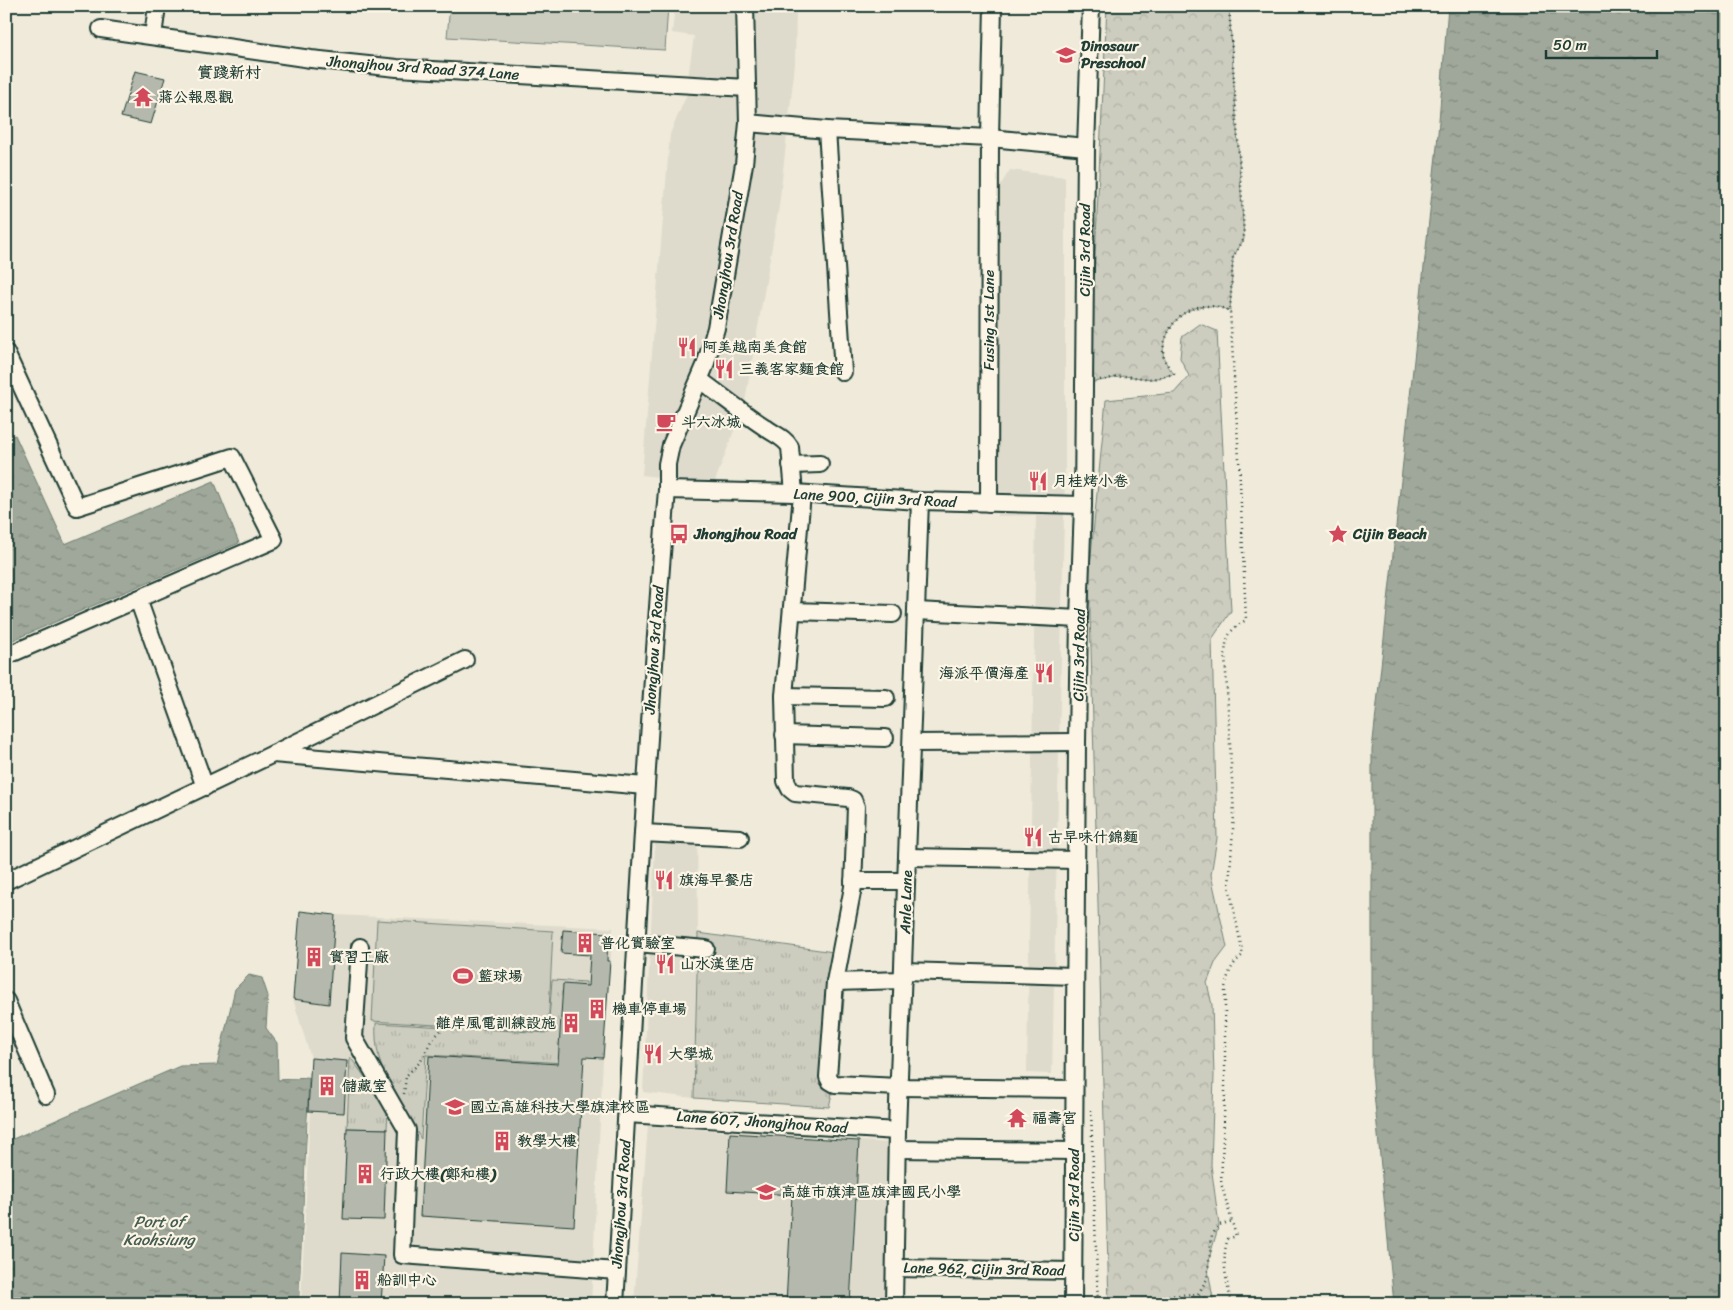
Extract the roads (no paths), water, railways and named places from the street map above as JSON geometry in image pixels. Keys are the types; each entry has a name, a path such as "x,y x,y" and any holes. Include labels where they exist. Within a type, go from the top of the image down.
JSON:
{"street":[{"path":"153,36 157,6"},
{"name":"Jhongjhou 3rd Road","path":"614,1304 627,1114 645,786 667,490 667,464 671,445 700,380 716,328 744,164 748,123 745,6"},
{"name":"Fusing 1st Lane","path":"989,503 990,138 993,6"},
{"name":"Cijin 3rd Road","path":"1073,1304 1077,742 1083,505 1086,147 1090,6"},
{"name":"Jhongjhou 3rd Road 374 Lane","path":"101,29 311,59 397,68 747,88"},
{"path":"748,123 827,130 990,138 1086,147"},
{"path":"827,130 843,372"},
{"path":"6,353 77,507 232,457 274,540 6,656"},
{"path":"700,380 766,429 784,438 790,447 791,465 798,493 792,611 784,696 786,781 790,789 795,793 848,798 853,800 856,807 853,881 834,982 828,1077 830,1081 835,1084 899,1087 1074,1089"},
{"path":"791,465 820,464"},
{"name":"Lane 900, Cijin 3rd Road","path":"667,490 798,493 920,501 1083,505"},
{"name":"Anle Lane","path":"894,1304 897,1131 920,501"},
{"path":"138,599 205,786"},
{"path":"792,611 893,614"},
{"path":"916,611 1079,619"},
{"path":"6,881 273,754 464,660"},
{"path":"784,696 886,698"},
{"path":"784,735 885,738"},
{"path":"912,743 1077,742"},
{"path":"273,754 645,786"},
{"path":"643,833 740,838"},
{"path":"907,857 1076,860"},
{"path":"853,881 906,881"},
{"path":"636,944 706,949"},
{"path":"360,947 354,1038 407,1130 402,1255 617,1271"},
{"path":"834,982 903,976 1075,976"},
{"path":"6,1001 46,1096"},
{"name":"Lane 607, Jhongjhou Road","path":"627,1114 897,1131"},
{"path":"897,1149 1074,1151"},
{"name":"Lane 962, Cijin 3rd Road","path":"895,1268 1073,1271"}],"water":[{"path":"1448,6 1727,6 1727,1304 1394,1304 1372,1072 1372,750 1437,146"},
{"path":"15,435 65,544 214,481 239,543 6,643 6,439"},
{"name":"Port of Kaohsiung","path":"249,975 262,978 268,996 266,1028 277,1043 278,1080 309,1078 299,1304 6,1304 6,1142 180,1066 217,1065 235,989"}],"place":[{"name":"Dinosaur Preschool","path":"1066,55"},
{"name":"蔣公報恩觀","path":"143,97"},
{"name":"阿美越南美食館","path":"687,347"},
{"name":"三義客家麵食館","path":"724,369"},
{"name":"斗六冰城","path":"666,422"},
{"name":"月桂烤小卷","path":"1038,481"},
{"name":"Jhongjhou Road","path":"679,534"},
{"name":"Cijin Beach","path":"1338,534"},
{"name":"海派平價海產","path":"1044,673"},
{"name":"古早味什錦麵","path":"1033,837"},
{"name":"旗海早餐店","path":"664,880"},
{"name":"普化實驗室","path":"585,943"},
{"name":"實習工廠","path":"314,957"},
{"name":"山水漢堡店","path":"665,964"},
{"name":"籃球場","path":"463,976"},
{"name":"機車停車場","path":"597,1009"},
{"name":"離岸風電訓練設施","path":"571,1023"},
{"name":"大學城","path":"653,1054"},
{"name":"儲藏室","path":"327,1086"},
{"name":"國立高雄科技大學旗津校區","path":"455,1107"},
{"name":"福壽宮","path":"1017,1118"},
{"name":"教學大樓","path":"502,1141"},
{"name":"行政大樓(鄭和樓)","path":"365,1174"},
{"name":"高雄市旗津區旗津國民小學","path":"766,1192"},
{"name":"船訓中心","path":"362,1280"}],"district":[{"name":"實踐新村","path":"229,72"}]}
